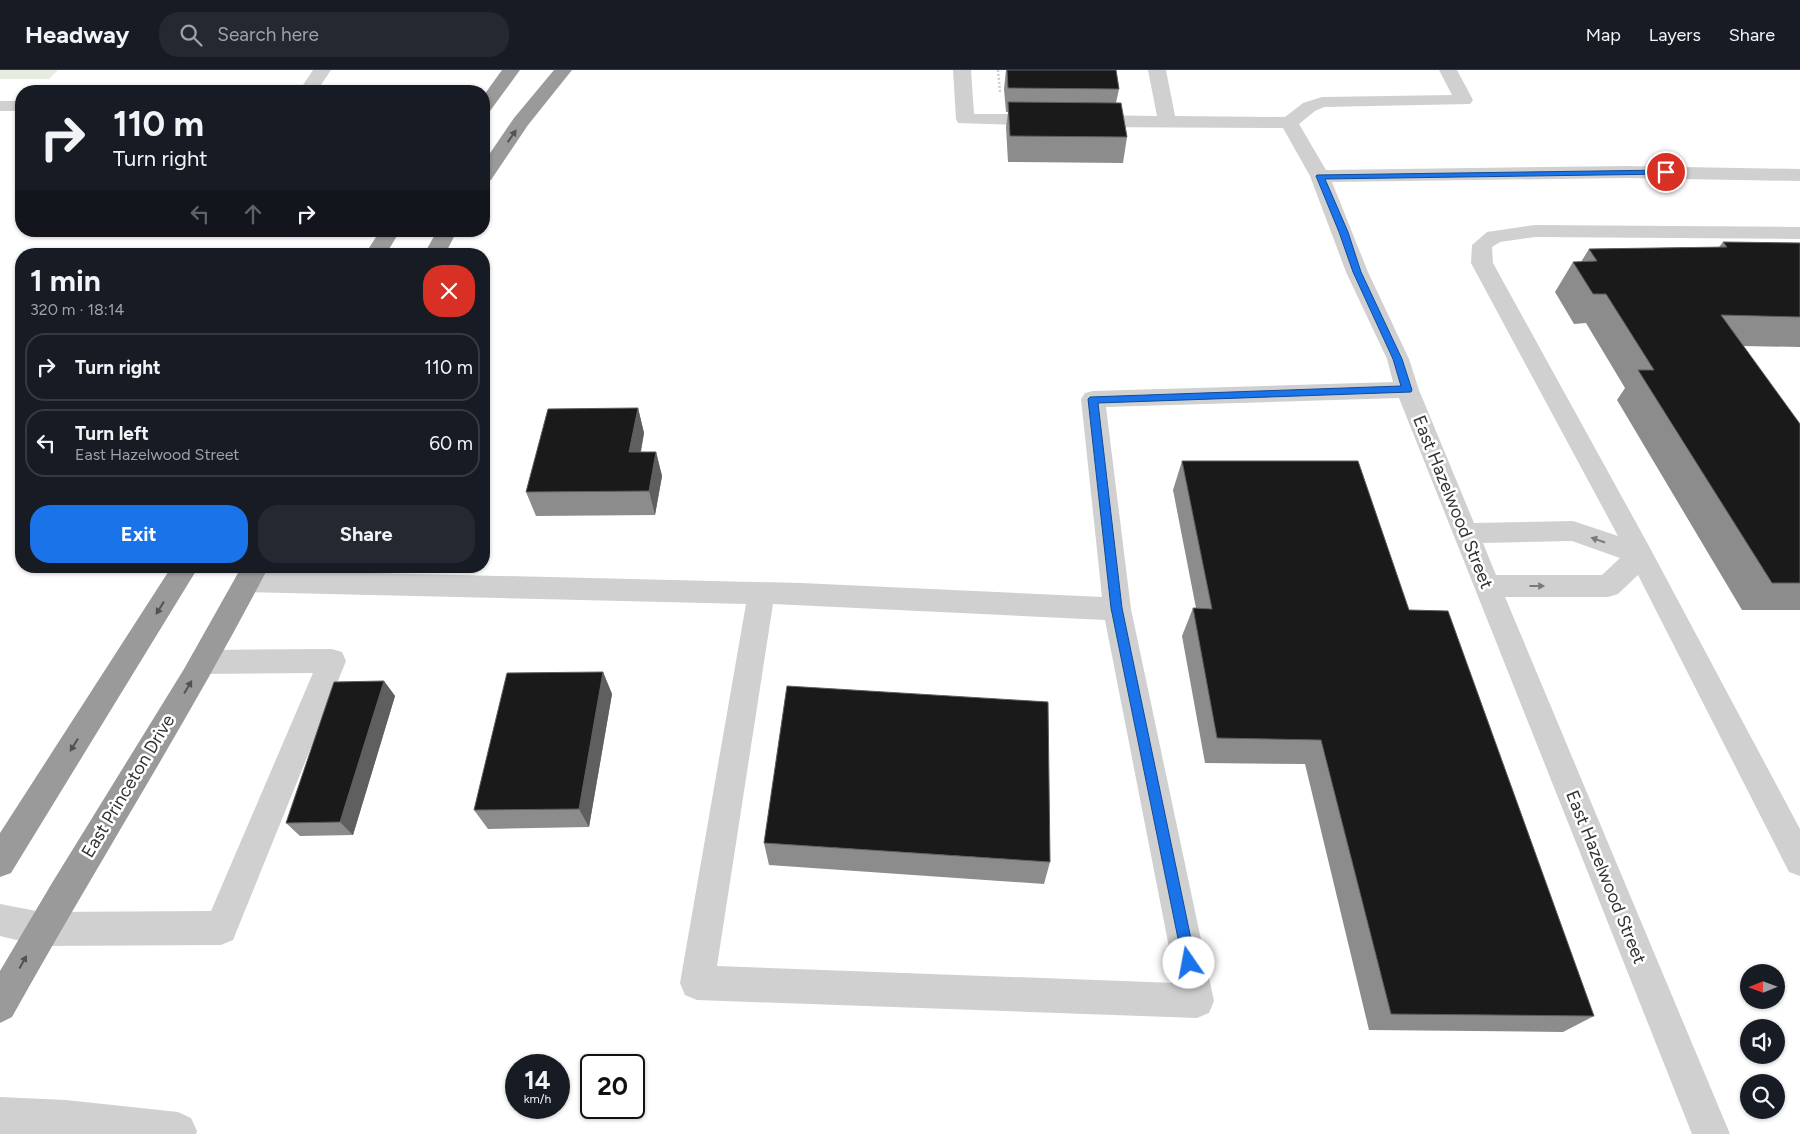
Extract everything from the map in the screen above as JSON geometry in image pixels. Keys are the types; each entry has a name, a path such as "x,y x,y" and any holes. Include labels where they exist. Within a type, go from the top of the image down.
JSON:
{"highway":[{"path":"490,99 511,70"},
{"path":"490,167 521,122 563,70"},
{"path":"379,248 386,237"},
{"path":"437,248 444,237"},
{"path":"0,862 182,573"},
{"name":"East Princeton Drive","path":"0,1005 42,929 203,662 252,574"}],"street":[{"path":"312,85 322,70"},
{"path":"962,70 965,119 1289,123 1309,107 1322,102 1464,100 1448,70"},
{"path":"1157,70 1167,122"},
{"path":"0,106 15,106"},
{"name":"East Hazelwood Street","path":"1289,123 1320,176 1344,232 1357,272 1398,359 1407,390 1711,1134"},
{"path":"1320,176 1627,172 1800,175"},
{"path":"1800,233 1535,231 1494,236 1482,245 1482,263 1641,554 1800,861"},
{"path":"761,594 697,983 1197,1001 1117,608 1093,399 1407,390"},
{"path":"1466,533 1572,531 1641,554"},
{"path":"1488,586 1608,586 1641,554"},
{"path":"252,574 1117,608"},
{"path":"0,920 42,929 220,928 332,661 203,662"},
{"path":"0,1116 66,1118 178,1131 177,1134"}],"shaded area":[{"path":"0,70 58,70 49,79 0,79"}],"building":[{"path":"1007,70 1116,70 1119,89 1008,88"},
{"path":"1008,102 1121,103 1127,137 1010,136"},
{"path":"1723,242 1800,243 1800,317 1721,315 1800,424 1800,583 1772,583 1638,370 1654,370 1606,294 1593,294 1573,262 1597,261 1589,249 1727,247"},
{"path":"638,408 629,452 656,452 649,491 526,492 548,409"},
{"path":"1182,461 1358,461 1409,610 1448,611 1594,1016 1391,1014 1321,740 1217,738 1193,608 1212,609"},
{"path":"603,672 579,809 474,810 507,673"},
{"path":"384,681 340,822 286,823 334,682"},
{"path":"787,686 1048,702 1050,862 764,843"}],"route":[{"path":"1189,963 1117,608 1098,457 1093,399 1407,390 1398,359 1357,272 1344,232 1320,176 1666,172"}]}
